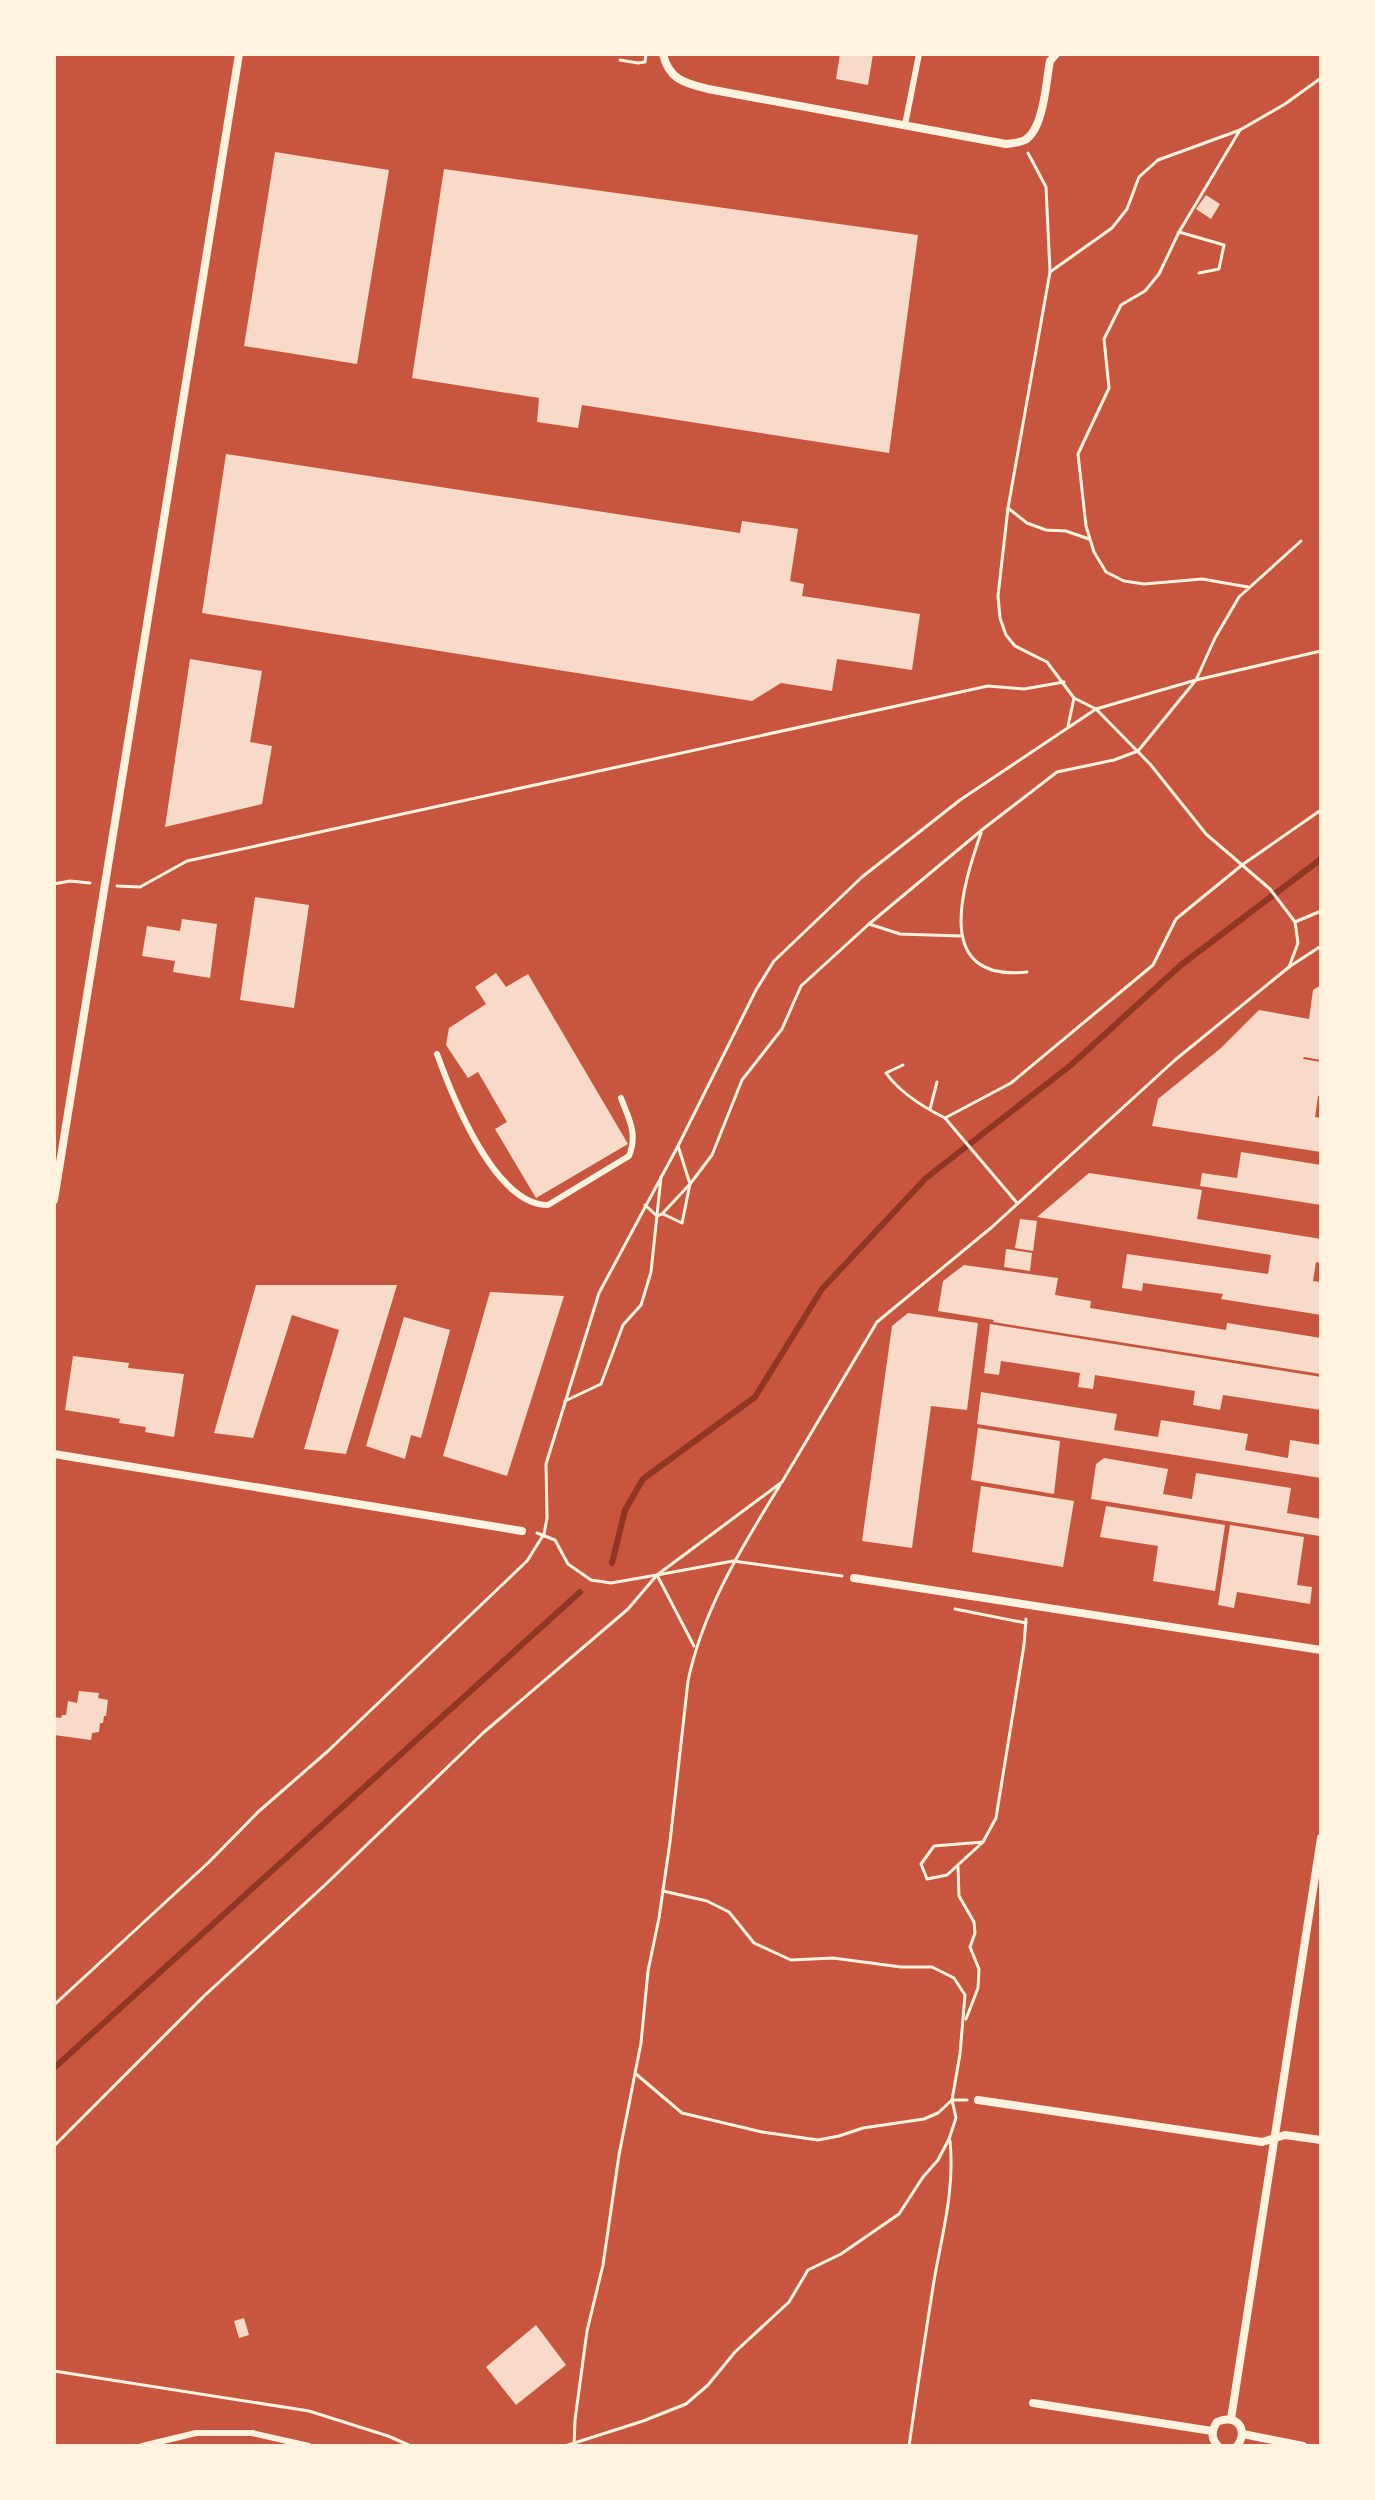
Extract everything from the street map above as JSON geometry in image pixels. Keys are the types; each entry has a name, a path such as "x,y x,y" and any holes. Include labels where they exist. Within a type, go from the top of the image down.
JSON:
{"street":[{"path":"54,1200 239,54"},
{"path":"663,54 670,72 682,83 1006,144 1022,142 1033,134 1039,119 1050,61 1056,54"},
{"path":"54,1454 522,1531"},
{"path":"854,1578 1321,1650"},
{"path":"1231,2419 1321,1838"},
{"path":"978,2100 1262,2142 1285,2135 1321,2140"},
{"path":"1033,2403 1212,2431"},
{"path":"1218,2446 1212,2431 1217,2422 1231,2419 1240,2424 1243,2434 1237,2446"},
{"path":"1243,2434 1303,2446"}],"lane":[{"path":"905,125 919,54"},
{"path":"437,1054 454,1099 488,1159 508,1187 522,1199 537,1205 548,1205 629,1156 634,1144 633,1130 621,1098"},
{"path":"142,2446 196,2433 252,2433 309,2446"}],"path":[{"path":"620,60 645,62 646,54"},
{"path":"1050,272 1112,228 1127,209 1139,177 1158,160 1240,130 1285,104 1321,78"},
{"path":"1240,130 1179,232 1159,274 1145,291 1121,305 1104,339 1109,388 1078,454 1089,539 1106,572 1124,581 1144,584 1202,579 1249,587"},
{"path":"1022,142 1046,187 1050,272 1008,508 998,596 1000,618 1006,635 1015,646 1047,662 1074,698 1096,709 1138,751 1206,834 1270,889 1295,922 1298,943 1289,967"},
{"path":"1179,232 1224,245 1219,269 1199,273"},
{"path":"1008,508 1027,523 1089,539"},
{"path":"660,1215 712,1155 742,1080 782,1029 801,986 869,924 1057,772 1114,760 1138,751 1196,680 1215,638 1239,597 1301,541"},
{"path":"54,2005 527,1561 544,1534 547,1518 546,1464 599,1293 678,1146 756,990 774,961 862,877 960,800 1096,709 1196,680 1321,651"},
{"path":"54,884 70,881 140,887 187,861 988,686 1024,689 1064,682"},
{"path":"1068,727 1074,698"},
{"path":"945,1118 1011,1083 1153,965 1176,919 1242,865 1321,810"},
{"path":"983,829 967,876 960,936 973,960 987,969 1005,974 1027,972"},
{"path":"1295,922 1321,911"},
{"path":"869,924 900,934 960,936"},
{"path":"574,2444 587,2331 603,2265 619,2155 641,2043 688,1681 695,1648 733,1561 877,1322 1017,1204 1175,1060 1289,967 1321,946"},
{"path":"903,1065 886,1073 894,1085 945,1118 1017,1204"},
{"path":"930,1110 937,1082"},
{"path":"645,1205 660,1215 682,1223 690,1184 678,1146"},
{"path":"565,1401 601,1384 623,1325 641,1305 651,1272 660,1215 662,1175"},
{"path":"54,2146 204,1996 483,1733 628,1609 657,1575 782,1482"},
{"path":"544,1534 555,1540 568,1564 591,1580 611,1583 733,1561 854,1578"},
{"path":"657,1575 695,1648"},
{"path":"983,1842 934,1846 921,1864 927,1879 947,1875 983,1842 996,1818 1024,1645 1026,1606"},
{"path":"958,1864 959,1896 974,1922 975,1933 970,1947 979,1969 978,1988 964,2022"},
{"path":"565,2446 686,2404 708,2385 735,2352 789,2302 808,2270 841,2254 899,2214 938,2160 956,2118 952,2100 965,1995 954,1978 932,1967 901,1967 833,1958 791,1960 754,1943 729,1912 707,1901 663,1891"},
{"path":"636,2074 682,2113 762,2132 818,2140 863,2128 924,2119 938,2113 952,2100 978,2100"},
{"path":"909,2446 934,2278 948,2210 953,2167 949,2139"},
{"path":"54,2371 309,2411 411,2446"}],"building":[{"path":"840,54 873,54 868,85 836,79"},
{"path":"275,152 389,170 357,364 244,346"},
{"path":"444,169 918,235 889,453 582,405 578,428 537,422 539,398 412,378"},
{"path":"1206,195 1220,204 1211,219 1196,209"},
{"path":"226,454 740,533 742,521 798,529 790,581 804,584 802,596 920,614 912,670 837,659 832,691 781,683 752,701 202,613"},
{"path":"190,659 262,671 250,742 272,746 262,804 165,827"},
{"path":"255,897 309,905 294,1008 240,1000"},
{"path":"182,919 217,924 210,978 173,972 175,961 142,956 147,926 180,931"},
{"path":"496,973 506,987 528,974 628,1144 536,1198 495,1129 507,1122 478,1072 468,1078 446,1045 449,1028 486,1004 475,987"},
{"path":"1321,985 1321,1060 1303,1059 1321,1062 1321,1097 1318,1096 1315,1117 1321,1118 1321,1152 1152,1126 1158,1099 1221,1048 1259,1010 1309,1019 1313,990"},
{"path":"1241,1152 1321,1165 1321,1205 1200,1186 1202,1173 1237,1178"},
{"path":"1089,1173 1202,1190 1197,1219 1321,1239 1321,1263 1316,1262 1313,1281 1321,1282 1321,1315 1221,1299 1223,1294 1143,1283 1142,1291 1122,1288 1127,1254 1268,1274 1271,1255 1037,1217"},
{"path":"1020,1219 1037,1221 1033,1251 1015,1248"},
{"path":"1006,1249 1032,1253 1030,1271 1004,1267"},
{"path":"964,1265 1058,1278 1055,1295 1091,1301 1090,1308 1226,1330 1227,1323 1321,1338 1321,1374 938,1311 943,1281"},
{"path":"256,1285 397,1285 346,1454 304,1449 339,1330 292,1315 253,1438 214,1433"},
{"path":"490,1292 564,1296 507,1476 443,1456"},
{"path":"908,1313 978,1323 967,1410 931,1406 912,1548 862,1541 892,1326"},
{"path":"404,1317 450,1330 421,1438 411,1435 405,1459 366,1446"},
{"path":"990,1324 1321,1377 1321,1410 1223,1395 1220,1410 1193,1405 1195,1391 1095,1375 1093,1389 1078,1387 1080,1373 1001,1361 999,1375 984,1373"},
{"path":"73,1356 129,1363 128,1368 184,1374 174,1437 145,1432 146,1427 119,1423 120,1419 65,1410"},
{"path":"981,1392 1117,1414 1114,1430 1158,1437 1161,1420 1248,1434 1245,1450 1288,1458 1290,1440 1321,1445 1321,1478 977,1424"},
{"path":"978,1428 1060,1441 1054,1494 971,1480"},
{"path":"1104,1458 1168,1469 1163,1494 1192,1499 1196,1473 1291,1488 1287,1513 1321,1519 1319,1536 1091,1499 1096,1464"},
{"path":"981,1486 1074,1501 1063,1567 972,1552"},
{"path":"1106,1506 1225,1525 1215,1591 1153,1581 1158,1546 1100,1537"},
{"path":"1230,1525 1304,1537 1297,1585 1312,1587 1310,1604 1237,1592 1234,1608 1218,1605"},
{"path":"79,1691 99,1693 98,1698 108,1700 106,1716 100,1723 99,1732 92,1733 91,1740 54,1735 54,1717 66,1715 68,1701 77,1703"},
{"path":"244,2318 249,2335 239,2338 234,2321"},
{"path":"536,2325 566,2365 516,2405 486,2367"}],"waterway":[{"path":"612,1563 625,1510 643,1479 755,1397 822,1289 926,1178 1071,1065 1181,965 1321,859"},
{"path":"54,2068 580,1592"}]}
